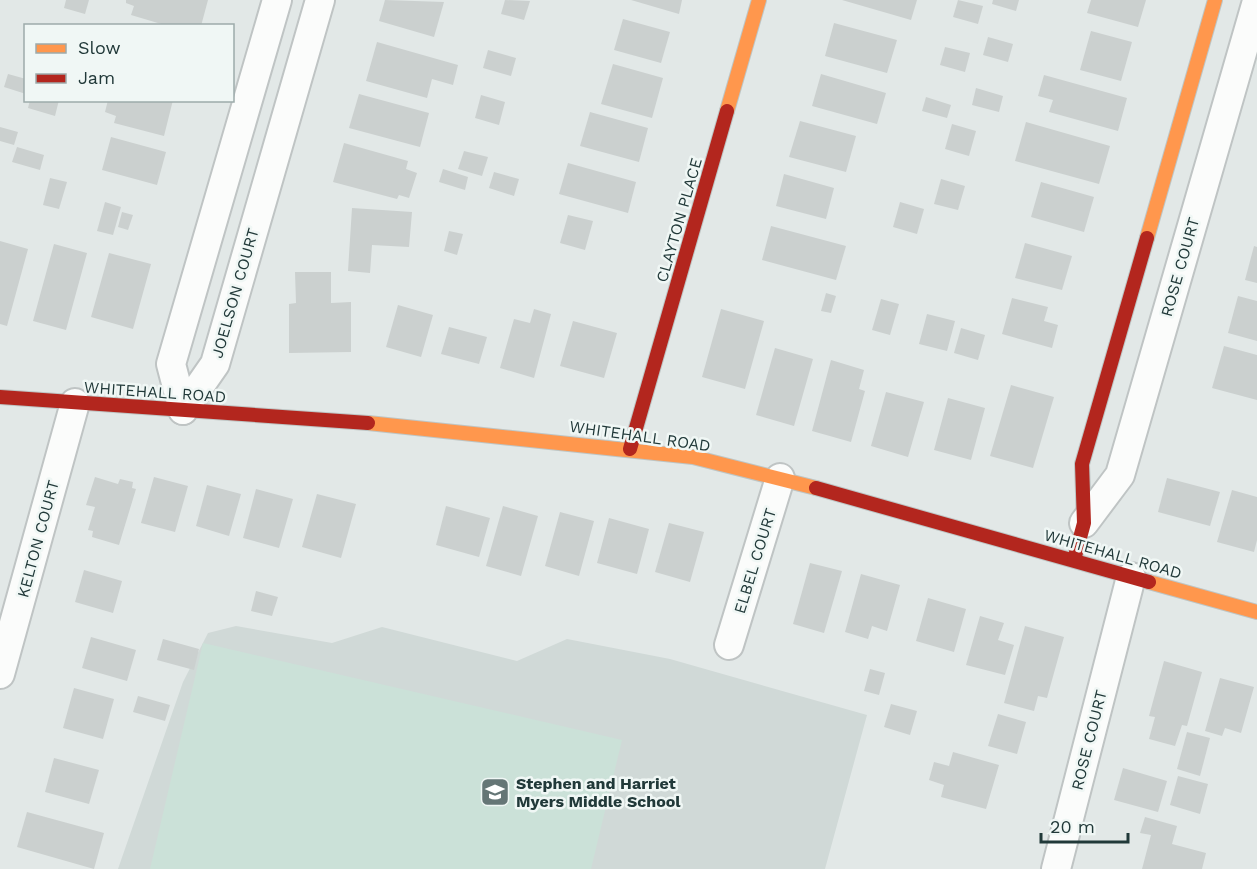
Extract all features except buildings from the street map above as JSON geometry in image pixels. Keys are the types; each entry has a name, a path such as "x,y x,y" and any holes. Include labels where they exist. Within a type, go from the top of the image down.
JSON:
{"street":[{"path":"183,410 171,364 277,0"},
{"name":"JOELSON COURT","path":"183,410 215,364 320,0"},
{"name":"CLAYTON PLACE","path":"630,449 759,0"},
{"name":"ROSE COURT","path":"1074,560 1084,523 1082,464 1215,0"},
{"name":"ROSE COURT","path":"1084,523 1120,475 1257,1"},
{"path":"253,81 294,92"},
{"name":"WHITEHALL ROAD","path":"0,397 423,427 693,457 780,478 1257,612"},
{"name":"KELTON COURT","path":"0,674 75,403"},
{"name":"ELBEL COURT","path":"729,645 780,478"},
{"name":"ROSE COURT","path":"1056,869 1131,577"}],"shaded area":[{"name":"Stephen and Harriet Myers Middle School","path":"236,626 332,643 382,627 517,661 567,639 670,659 867,715 825,869 118,869 183,682 208,633"}],"green space":[{"path":"203,643 622,740 591,869 150,869"}],"traffic: slow":[{"path":"727,111 759,0"},
{"path":"1147,238 1215,0"},
{"path":"368,423 693,457 816,488"},
{"path":"1149,582 1257,612"}],"traffic: jam":[{"path":"630,449 727,111"},
{"path":"1074,560 1084,523 1082,464 1147,238"},
{"path":"0,397 368,423"},
{"path":"816,488 1149,582"}],"place":[{"name":"Stephen and Harriet Myers Middle School","path":"495,792"}]}
